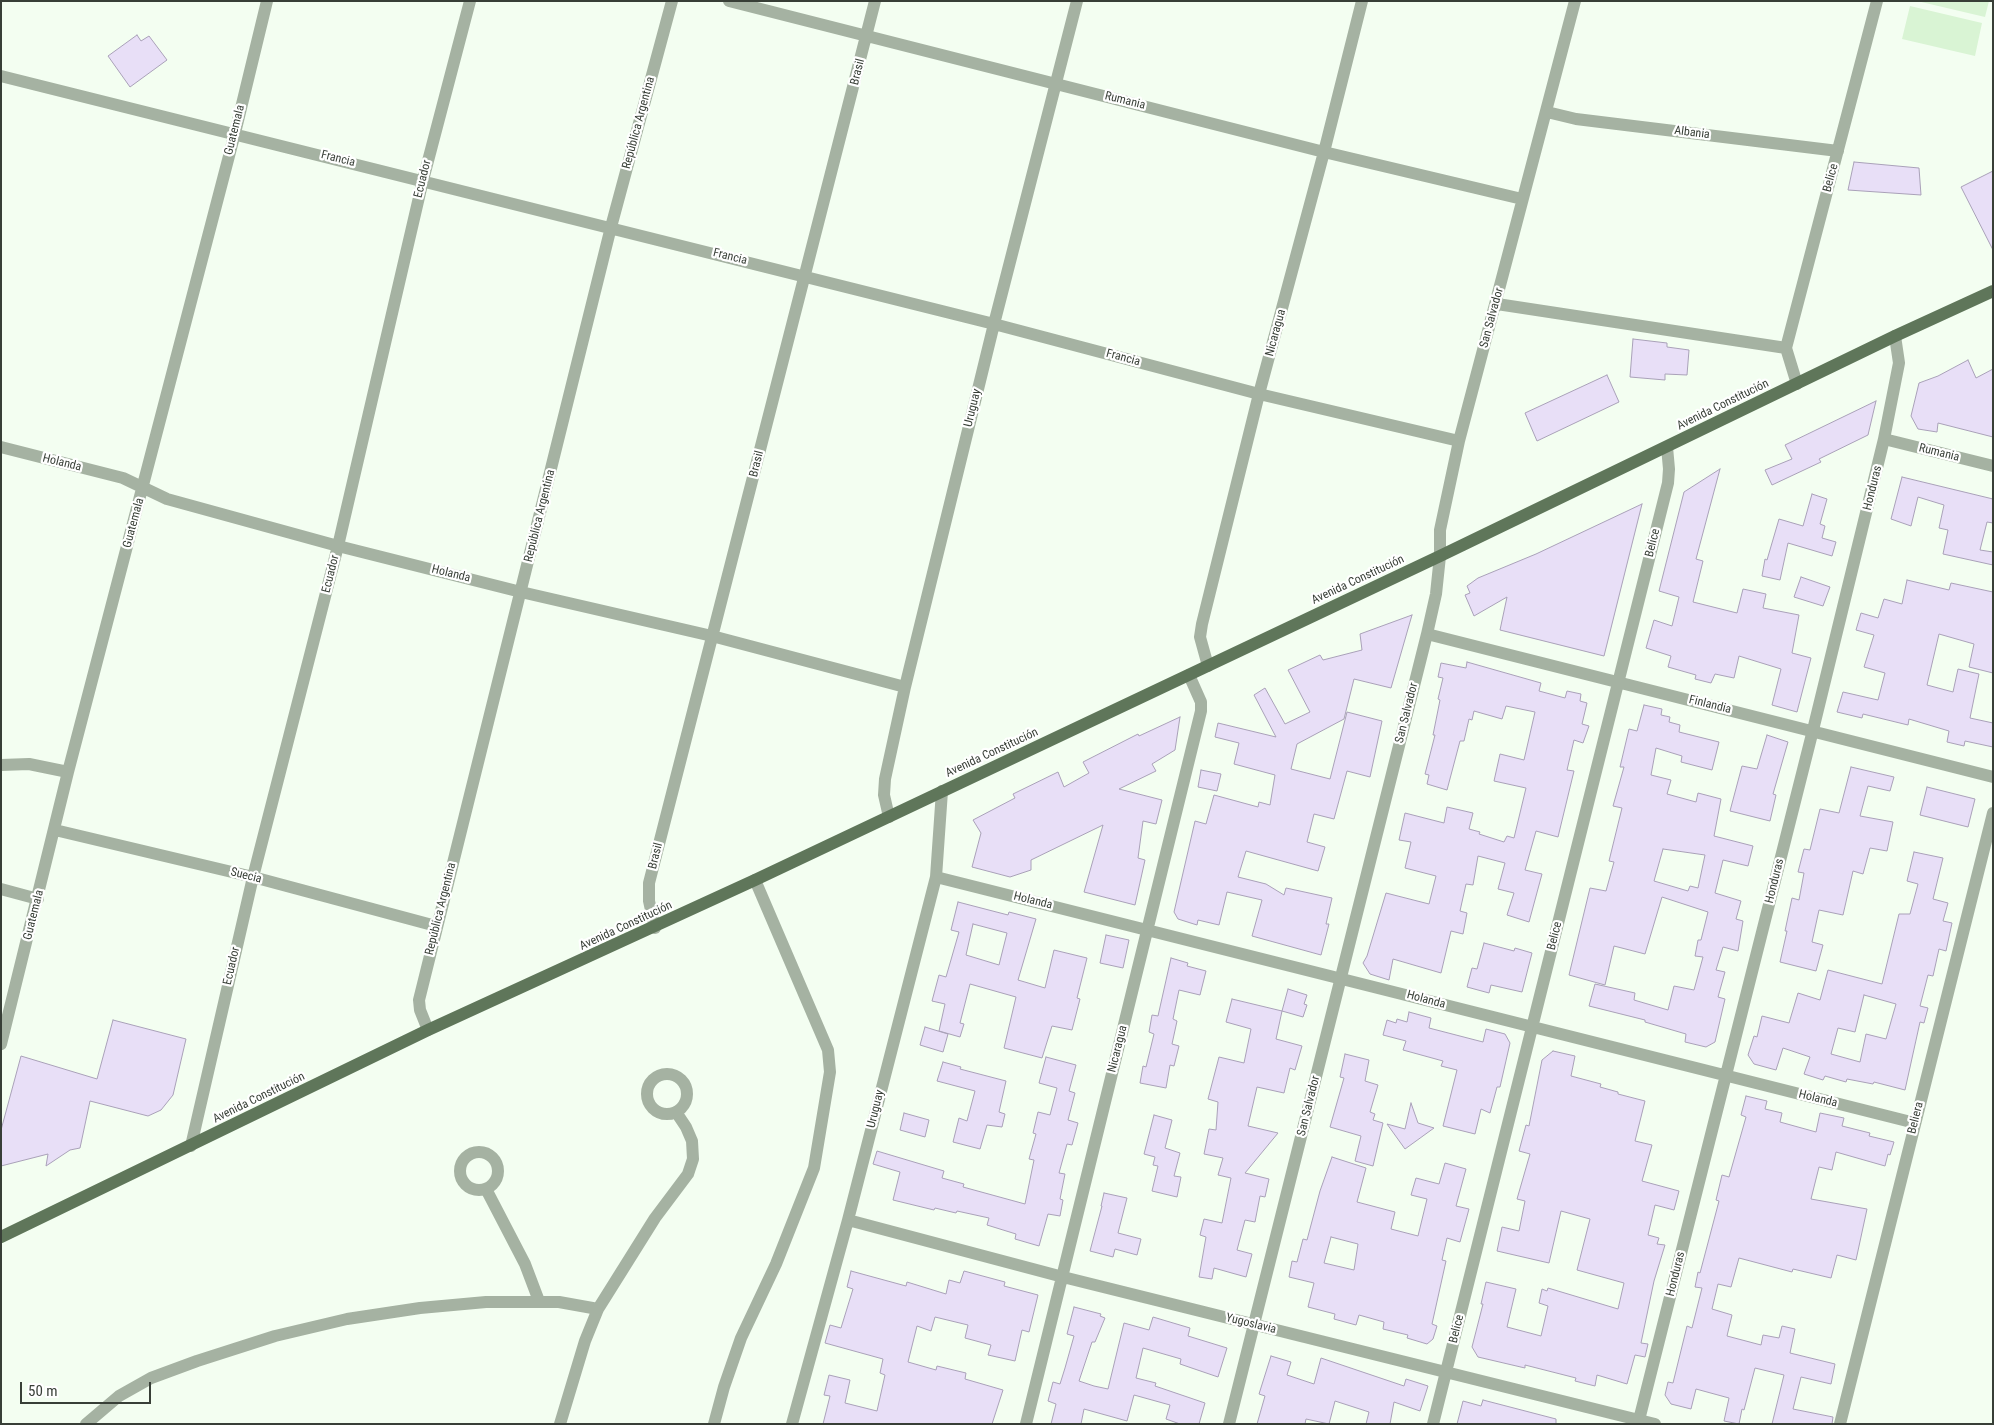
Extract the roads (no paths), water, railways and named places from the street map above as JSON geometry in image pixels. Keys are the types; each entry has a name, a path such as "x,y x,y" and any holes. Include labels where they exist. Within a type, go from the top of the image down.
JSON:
{"main road":[{"name":"Avenida Constitución","path":"1,1238 428,1030 655,928 1440,556 1895,336 1993,291"}],"street":[{"name":"Guatemala","path":"1,1044 68,772 143,488 267,1"},
{"name":"Ecuador","path":"191,1146 252,877 338,546 423,180 470,1"},
{"name":"República Argentina","path":"428,1030 420,1010 419,1000 436,926 611,227 672,1"},
{"name":"Rumania","path":"729,1 1324,152 1522,198"},
{"name":"Brasil","path":"655,928 649,901 649,883 876,1"},
{"name":"Uruguay","path":"889,817 884,795 885,779 905,687 994,324 1077,1"},
{"name":"Nicaragua","path":"1208,666 1200,637 1202,624 1259,394 1324,152 1362,1"},
{"name":"San Salvador","path":"1229,1424 1427,634 1436,594 1440,556 1440,530 1459,441 1497,304 1522,198 1547,112 1575,1"},
{"name":"Belice","path":"1786,348 1877,1"},
{"name":"Francia","path":"1,76 805,276 1259,394 1459,441"},
{"name":"Albania","path":"1547,112 1576,119 1838,151"},
{"path":"1497,304 1786,348 1797,384"},
{"name":"Honduras","path":"1639,1422 1884,440 1899,363 1895,336"},
{"name":"Rumania","path":"1884,440 1993,466"},
{"name":"Holanda","path":"1,447 123,478 167,499 338,546 521,592 712,636 905,687"},
{"name":"Belice","path":"1434,1424 1668,483 1667,447"},
{"name":"Finlandia","path":"1427,634 1993,776"},
{"name":"Nicaragua","path":"1026,1424 1201,711 1201,702 1189,675"},
{"path":"1,766 29,764 68,772"},
{"name":"Uruguay","path":"792,1424 848,1220 936,877 942,791"},
{"name":"Beliera","path":"1840,1424 1992,818"},
{"name":"Suecia","path":"55,830 252,877 436,926"},
{"name":"Holanda","path":"936,877 1915,1123"},
{"path":"714,1424 741,1338 776,1264 814,1168 830,1072 828,1050 755,880"},
{"path":"1,889 38,899"},
{"path":"560,1424 585,1341 598,1309 655,1218 688,1174 693,1159 692,1141 686,1127 676,1112"},
{"path":"486,1189 521,1256 539,1301"},
{"name":"Yugoslavia","path":"848,1220 1063,1277 1639,1422 1655,1424"},
{"path":"86,1424 119,1396 152,1378 197,1361 275,1336 347,1319 420,1308 486,1302 559,1302 598,1309"}]}
